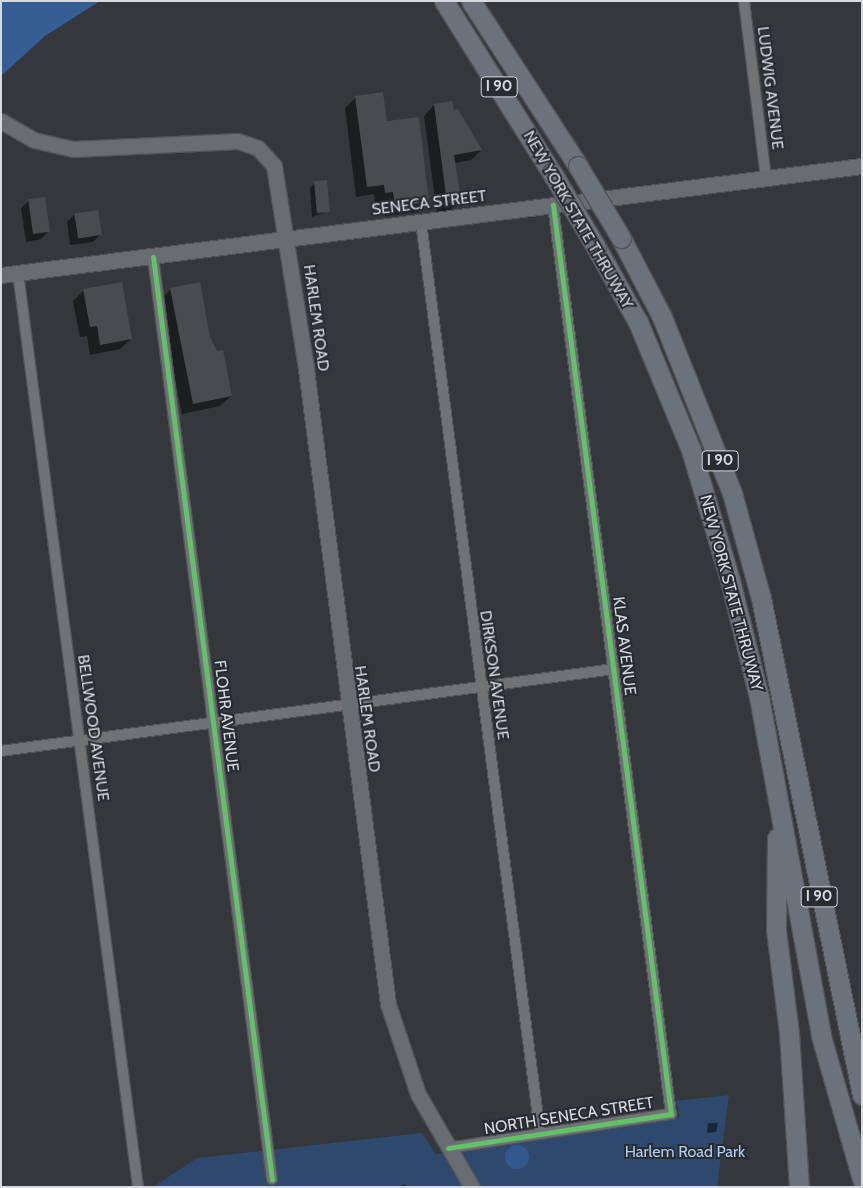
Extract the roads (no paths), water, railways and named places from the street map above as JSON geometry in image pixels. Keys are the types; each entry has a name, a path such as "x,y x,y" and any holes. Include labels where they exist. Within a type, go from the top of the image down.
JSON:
{"highway":[{"name":"NEW YORK STATE THRUWAY","path":"444,1 552,173 638,322 691,450 730,580 777,792 821,1036 862,1179"},
{"name":"NEW YORK STATE THRUWAY","path":"471,1 578,166 621,238 662,317 732,492 761,598 862,1096"},
{"path":"777,792 776,930 789,1033 799,1187"}],"main road":[{"name":"HARLEM ROAD","path":"1,121 34,140 73,150 228,140 249,143 267,156 279,177 388,1004 408,1070 448,1148 472,1187"},
{"name":"SENECA STREET","path":"1,275 862,166"}],"street":[{"name":"LUDWIG AVENUE","path":"744,1 766,178"},
{"name":"KLAS AVENUE","path":"553,205 668,1091"},
{"name":"DIRKSON AVENUE","path":"421,222 540,1132"},
{"name":"FLOHR AVENUE","path":"153,257 272,1179"},
{"name":"BELLWOOD AVENUE","path":"18,273 138,1187"},
{"path":"1,751 481,690 614,669"},
{"name":"NORTH SENECA STREET","path":"448,1148 540,1132 671,1114 668,1091"}],"park label":[{"name":"Harlem Road Park","path":"685,1152"}]}
